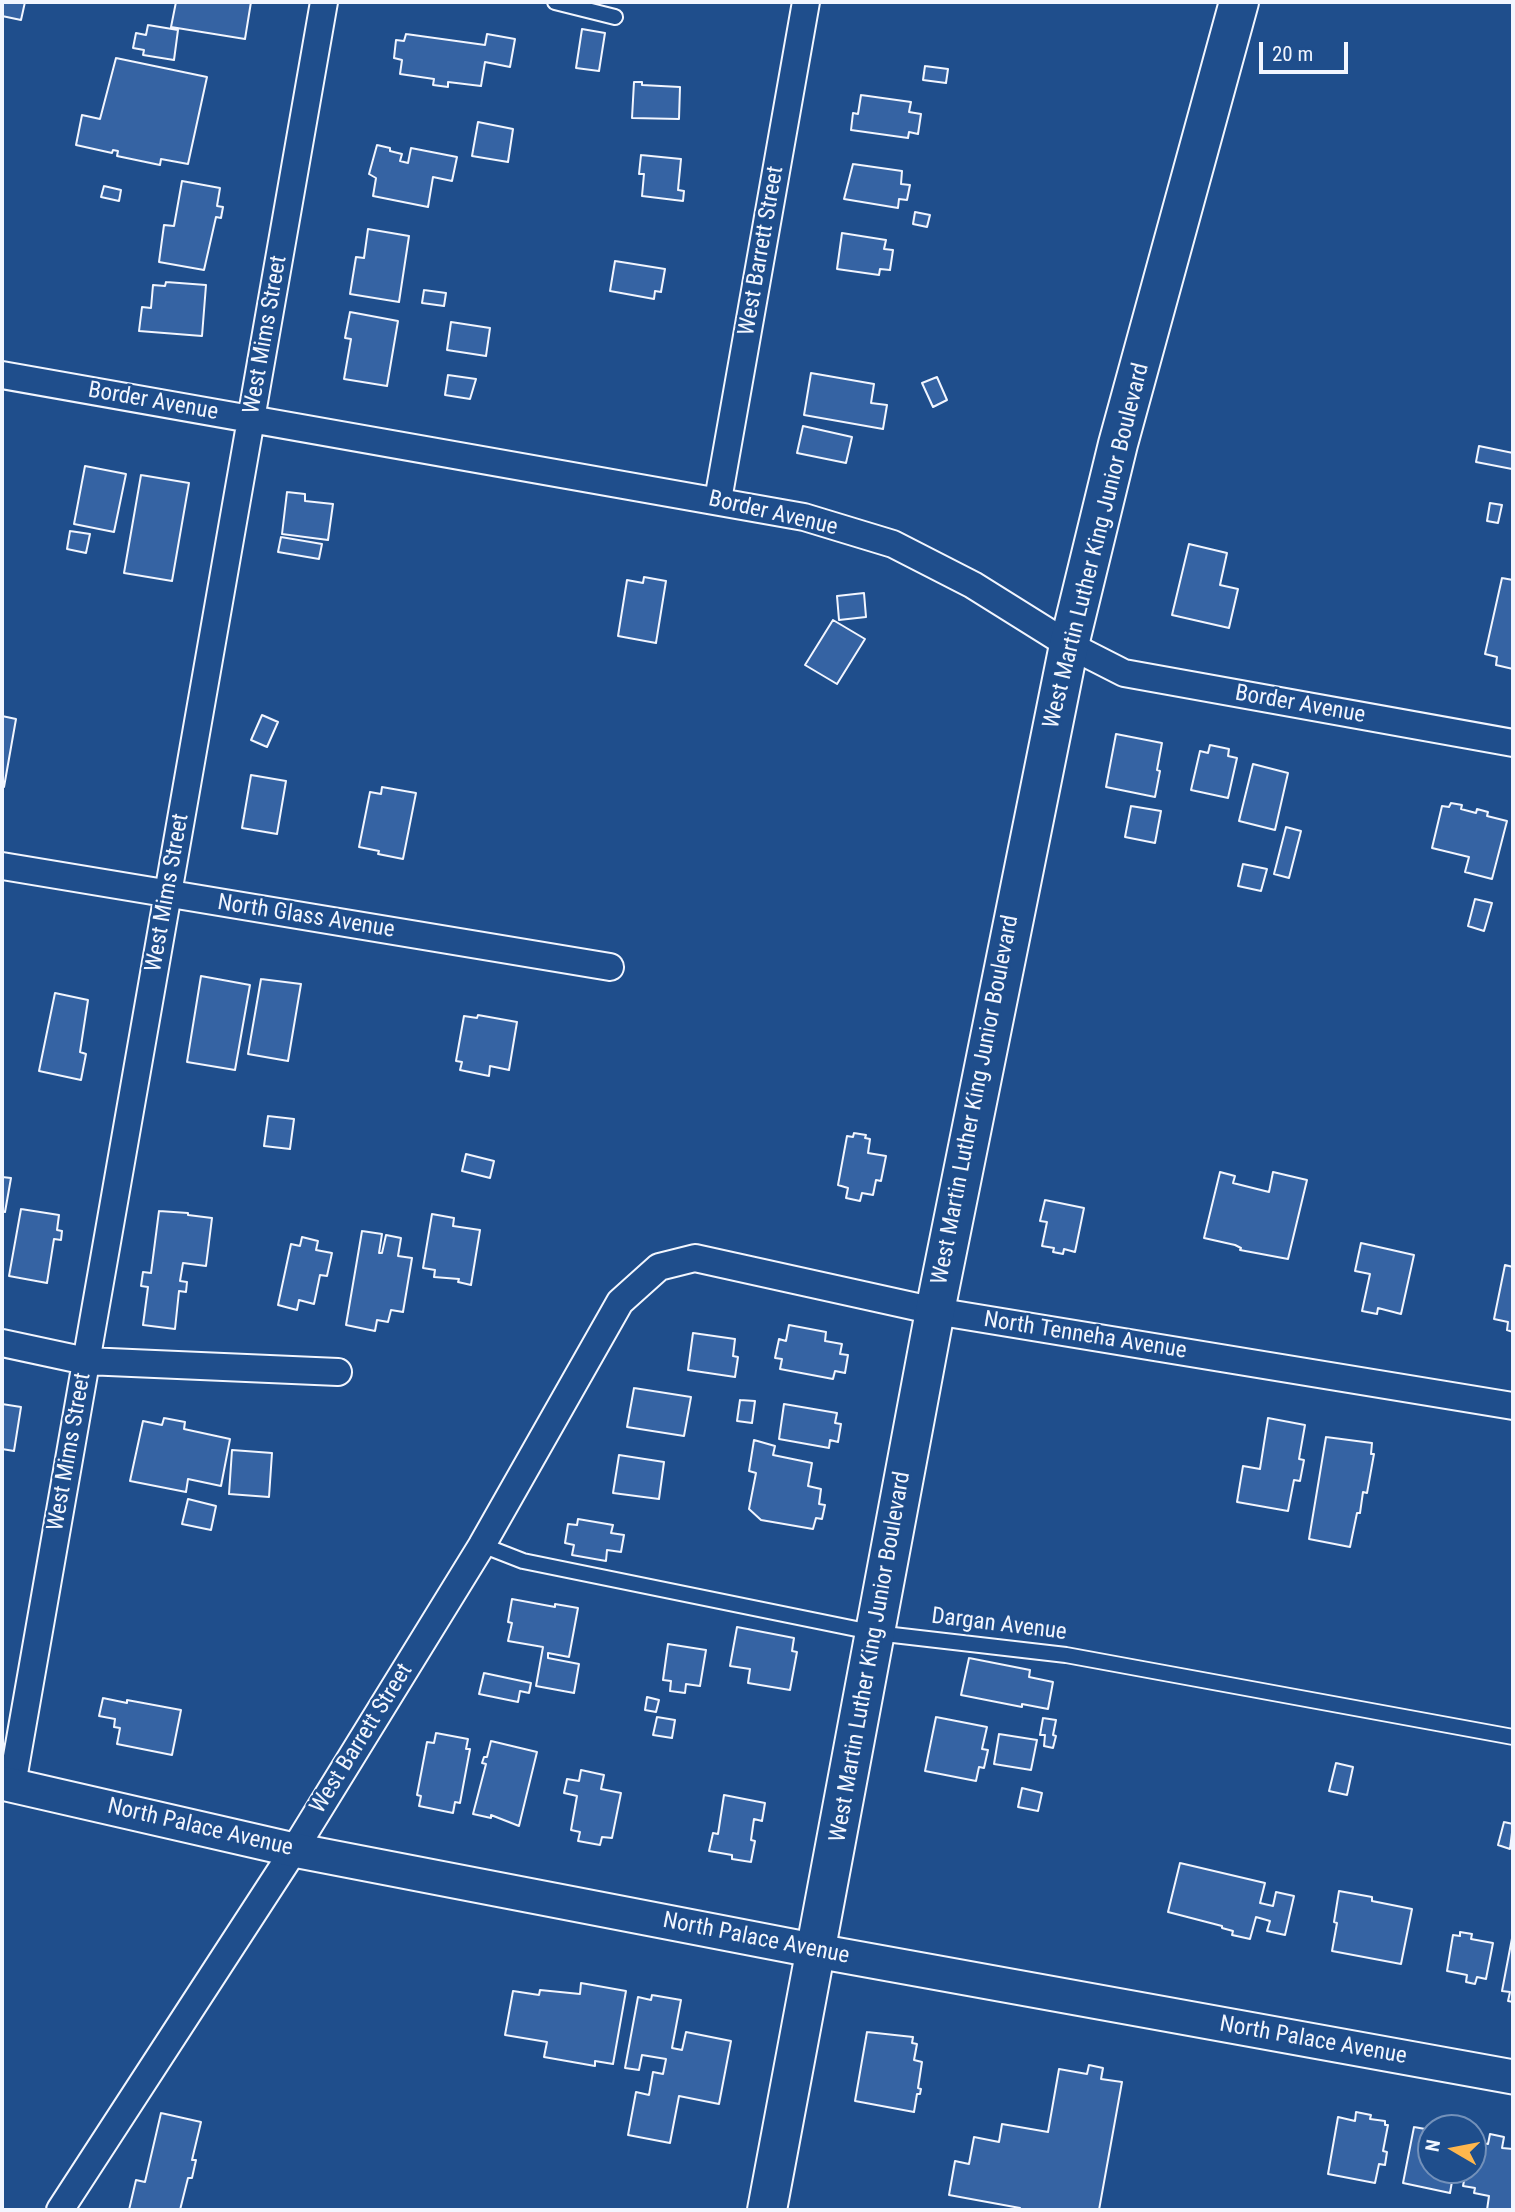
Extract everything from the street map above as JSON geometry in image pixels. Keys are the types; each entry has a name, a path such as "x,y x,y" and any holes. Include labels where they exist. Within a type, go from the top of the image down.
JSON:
{"main road":[{"name":"West Martin Luther King Junior Boulevard","path":"766,2210 817,1951 934,1311 1069,645 1118,444 1239,2"}],"street":[{"name":"West Mims Street","path":"7,1784 86,1361 324,2"},
{"name":"West Barrett Street","path":"718,500 806,2"},
{"name":"Border Avenue","path":"2,375 804,517 893,544 974,585 1069,645 1124,673 1513,743"},
{"name":"North Glass Avenue","path":"2,866 610,967"},
{"name":"North Tenneha Avenue","path":"659,1267 695,1258 934,1311 1513,1406"},
{"name":"West Barrett Street","path":"60,2210 294,1850 482,1545 620,1301 659,1267"},
{"path":"2,1343 86,1361 338,1372"},
{"name":"North Palace Avenue","path":"7,1784 294,1850 817,1951 1513,2077"}],"lane":[{"path":"555,2 615,18"},
{"name":"Dargan Avenue","path":"482,1545 523,1561 876,1633 1066,1655 1513,1737"}],"building":[{"path":"2,2 25,2 21,20 2,16"},
{"path":"176,2 251,2 245,39 171,27"},
{"path":"148,25 178,30 174,60 143,55 144,50 133,48 136,33 146,35"},
{"path":"582,29 605,33 599,71 576,68"},
{"path":"406,34 485,45 487,34 515,39 510,67 485,62 481,86 448,82 448,87 433,85 434,79 400,74 402,60 394,58 396,40 404,41"},
{"path":"116,58 207,77 188,164 161,159 160,165 117,156 118,151 113,150 112,153 76,145 82,115 100,119"},
{"path":"925,66 948,69 946,83 923,80"},
{"path":"634,82 642,82 642,85 680,87 679,119 632,118"},
{"path":"861,95 911,102 909,112 921,114 918,134 909,132 908,138 851,130 853,113 858,114"},
{"path":"478,122 513,129 508,162 472,156"},
{"path":"377,145 402,154 400,161 408,163 411,148 457,157 452,181 433,177 428,207 373,196 376,178 369,174"},
{"path":"641,155 681,159 678,190 684,191 683,201 642,196 644,174 639,174"},
{"path":"853,164 902,171 901,184 910,185 907,200 899,199 898,208 844,199"},
{"path":"182,181 220,188 217,206 223,207 221,218 216,217 204,270 159,262 164,225 174,226"},
{"path":"104,186 121,190 119,201 101,197"},
{"path":"915,212 930,215 927,227 913,224"},
{"path":"368,229 409,236 399,302 350,294 356,257 364,258"},
{"path":"842,233 886,240 884,249 893,250 890,270 880,269 879,275 837,269"},
{"path":"615,261 665,269 661,292 655,291 654,299 610,291"},
{"path":"166,282 206,285 202,336 139,331 142,307 151,308 153,285 165,286"},
{"path":"424,290 446,293 444,306 422,303"},
{"path":"350,312 398,321 387,386 344,379 351,339 345,338"},
{"path":"451,322 490,328 486,356 447,350"},
{"path":"811,373 874,384 871,403 887,405 883,429 804,415"},
{"path":"448,375 476,379 470,399 445,395"},
{"path":"937,377 947,400 933,407 922,383"},
{"path":"803,426 852,437 846,463 797,453"},
{"path":"1479,446 1513,453 1512,469 1476,462"},
{"path":"85,466 126,474 114,532 74,524"},
{"path":"141,475 189,483 172,581 124,573"},
{"path":"287,492 305,494 305,501 333,504 328,540 282,534"},
{"path":"1490,503 1502,505 1498,523 1487,521"},
{"path":"70,531 90,534 86,553 67,549"},
{"path":"281,537 322,544 319,559 278,552"},
{"path":"1189,544 1227,553 1220,585 1238,589 1229,628 1172,615"},
{"path":"644,577 666,581 656,643 618,636 627,580 643,583"},
{"path":"1502,578 1513,580 1513,669 1496,665 1497,657 1485,654"},
{"path":"864,593 866,617 839,620 837,596"},
{"path":"833,620 865,639 837,684 805,665"},
{"path":"262,715 278,722 267,747 251,740"},
{"path":"2,716 16,719 4,787 2,787"},
{"path":"1116,734 1162,743 1155,797 1106,787"},
{"path":"1210,745 1229,749 1228,756 1237,758 1228,798 1191,790 1200,751 1208,753"},
{"path":"1253,764 1288,773 1275,830 1239,821"},
{"path":"251,775 286,781 277,834 242,828"},
{"path":"382,787 416,793 403,859 359,847 370,792 381,794"},
{"path":"1451,803 1462,805 1461,809 1476,813 1477,809 1488,812 1487,816 1507,821 1492,879 1465,872 1469,857 1432,848 1442,806 1449,807"},
{"path":"1131,806 1161,811 1155,843 1125,837"},
{"path":"1286,827 1301,831 1289,878 1274,874"},
{"path":"1243,864 1267,869 1261,891 1238,886"},
{"path":"1475,899 1492,903 1484,931 1468,926"},
{"path":"201,976 250,985 235,1070 187,1062"},
{"path":"261,979 301,984 288,1061 248,1054"},
{"path":"55,993 88,1000 80,1052 86,1054 81,1080 39,1071"},
{"path":"478,1015 517,1022 509,1070 490,1066 489,1076 460,1070 462,1062 456,1061 464,1016 477,1018"},
{"path":"268,1116 294,1119 290,1149 264,1146"},
{"path":"854,1133 866,1135 865,1138 870,1139 868,1153 886,1156 881,1181 876,1180 873,1195 862,1193 860,1201 846,1198 848,1188 838,1185 847,1136 853,1137"},
{"path":"466,1154 494,1161 490,1178 462,1171"},
{"path":"1220,1172 1235,1176 1233,1183 1269,1192 1273,1172 1307,1180 1288,1259 1240,1250 1241,1248 1235,1245 1204,1238"},
{"path":"2,1177 11,1178 5,1212 2,1211"},
{"path":"1045,1200 1084,1208 1075,1252 1064,1249 1063,1254 1053,1252 1054,1248 1042,1246 1047,1222 1040,1221"},
{"path":"21,1209 59,1215 57,1230 62,1231 61,1240 54,1239 47,1283 9,1276"},
{"path":"159,1211 212,1218 206,1266 183,1263 180,1281 187,1282 186,1292 179,1291 175,1329 143,1325 148,1287 141,1286 143,1272 151,1273"},
{"path":"432,1214 454,1218 453,1226 480,1230 471,1285 458,1282 459,1279 434,1277 435,1270 423,1268"},
{"path":"362,1231 382,1234 379,1253 382,1253 386,1235 401,1238 398,1256 412,1258 403,1312 391,1310 388,1322 377,1320 375,1331 346,1325"},
{"path":"302,1237 318,1241 316,1250 332,1253 327,1276 320,1275 314,1304 299,1300 297,1310 278,1305 291,1244 300,1246"},
{"path":"1361,1243 1414,1255 1401,1314 1378,1308 1377,1314 1362,1311 1370,1274 1355,1271"},
{"path":"1505,1265 1513,1267 1513,1332 1507,1330 1508,1322 1494,1319"},
{"path":"789,1325 826,1332 825,1341 842,1344 840,1354 848,1355 845,1373 835,1371 833,1379 780,1369 782,1359 775,1358 779,1339 786,1341"},
{"path":"693,1333 735,1339 733,1356 738,1357 735,1377 688,1370"},
{"path":"634,1388 691,1397 684,1436 627,1427"},
{"path":"740,1400 755,1401 752,1423 737,1421"},
{"path":"2,1404 21,1407 14,1451 2,1449"},
{"path":"784,1404 837,1413 835,1423 841,1424 838,1442 830,1440 829,1448 779,1439"},
{"path":"164,1418 185,1422 184,1429 230,1439 221,1486 188,1479 186,1492 130,1481 143,1421 162,1425"},
{"path":"1268,1418 1305,1425 1299,1459 1304,1460 1300,1481 1294,1480 1288,1511 1237,1502 1243,1466 1260,1469"},
{"path":"1326,1437 1372,1443 1371,1454 1374,1454 1367,1493 1363,1492 1350,1547 1309,1539"},
{"path":"754,1440 775,1446 773,1455 812,1463 808,1486 821,1489 819,1504 825,1505 822,1519 816,1518 813,1529 761,1520 749,1509 756,1473 749,1471"},
{"path":"232,1450 272,1453 269,1497 229,1494"},
{"path":"619,1455 664,1462 659,1499 613,1493"},
{"path":"188,1499 216,1506 211,1530 182,1524"},
{"path":"578,1519 613,1525 611,1533 624,1535 621,1552 607,1550 606,1561 572,1555 574,1545 565,1543 568,1524 577,1525"},
{"path":"512,1599 555,1607 555,1604 578,1608 569,1657 548,1653 548,1658 579,1664 574,1693 536,1686 543,1647 508,1641 512,1623 508,1622"},
{"path":"737,1627 794,1638 792,1651 797,1652 790,1690 748,1683 750,1669 730,1666"},
{"path":"668,1644 706,1650 700,1686 686,1684 685,1693 670,1691 671,1681 663,1680"},
{"path":"969,1658 1030,1670 1029,1677 1053,1682 1048,1709 1022,1704 1022,1707 961,1695"},
{"path":"484,1673 531,1683 529,1693 520,1691 518,1702 479,1694"},
{"path":"647,1697 659,1700 656,1712 645,1710"},
{"path":"103,1698 181,1710 172,1755 117,1744 120,1728 114,1727 115,1719 99,1716"},
{"path":"657,1717 675,1720 672,1738 653,1735"},
{"path":"936,1717 987,1727 982,1749 988,1750 984,1768 979,1767 976,1781 925,1771"},
{"path":"1043,1718 1056,1720 1053,1748 1044,1746 1045,1735 1040,1735"},
{"path":"436,1733 468,1739 466,1749 470,1749 460,1803 455,1802 453,1813 419,1806 421,1796 417,1795 427,1742 434,1743"},
{"path":"999,1734 1037,1740 1031,1770 994,1764"},
{"path":"491,1741 537,1752 519,1826 491,1815 491,1818 473,1814 486,1764 482,1763 484,1757 487,1757"},
{"path":"1336,1763 1353,1767 1347,1795 1329,1791"},
{"path":"581,1770 604,1775 601,1789 621,1793 612,1838 602,1837 600,1845 578,1841 580,1832 571,1830 577,1796 564,1793 567,1779 579,1781"},
{"path":"1022,1788 1042,1793 1038,1811 1018,1807"},
{"path":"724,1795 765,1803 762,1821 754,1819 751,1840 755,1841 751,1862 709,1851 713,1833 718,1834"},
{"path":"1504,1822 1513,1824 1510,1849 1498,1845"},
{"path":"1180,1863 1265,1883 1260,1903 1273,1906 1276,1892 1294,1896 1285,1935 1267,1931 1270,1921 1256,1917 1250,1939 1232,1935 1233,1931 1222,1926 1168,1912"},
{"path":"1339,1891 1412,1909 1401,1964 1332,1951"},
{"path":"1460,1932 1472,1934 1471,1939 1493,1943 1486,1979 1477,1977 1475,1984 1466,1982 1467,1975 1447,1971 1453,1935 1460,1936"},
{"path":"1513,1933 1513,2002 1508,2001 1510,1992 1502,1991"},
{"path":"581,1983 626,1991 613,2064 595,2061 595,2066 544,2057 547,2042 505,2035 513,1991 539,1995 540,1990 580,1994"},
{"path":"652,1995 681,2000 672,2048 682,2050 686,2032 731,2041 719,2104 679,2096 670,2143 628,2135 636,2092 649,2095 653,2072 663,2074 666,2059 642,2055 639,2070 625,2068 638,1997 651,2000"},
{"path":"867,2032 913,2037 912,2043 917,2044 914,2060 922,2062 918,2088 921,2089 920,2094 917,2094 914,2112 855,2101"},
{"path":"1089,2065 1103,2068 1101,2079 1122,2082 1099,2210 1020,2210 949,2195 955,2161 969,2164 974,2137 999,2142 1002,2124 1048,2132 1059,2069 1087,2074"},
{"path":"1356,2112 1371,2115 1370,2119 1385,2121 1385,2125 1388,2125 1383,2151 1387,2152 1385,2165 1379,2164 1375,2183 1328,2174 1338,2117 1355,2121"},
{"path":"161,2113 201,2122 192,2160 196,2160 192,2178 188,2178 180,2210 129,2210 136,2180 145,2182"},
{"path":"1414,2127 1417,2128 1417,2184 1452,2184 1450,2193 1403,2183"},
{"path":"1490,2134 1504,2137 1502,2148 1513,2149 1513,2210 1487,2210 1489,2196 1474,2193 1475,2188 1463,2186 1487,2184"}]}
